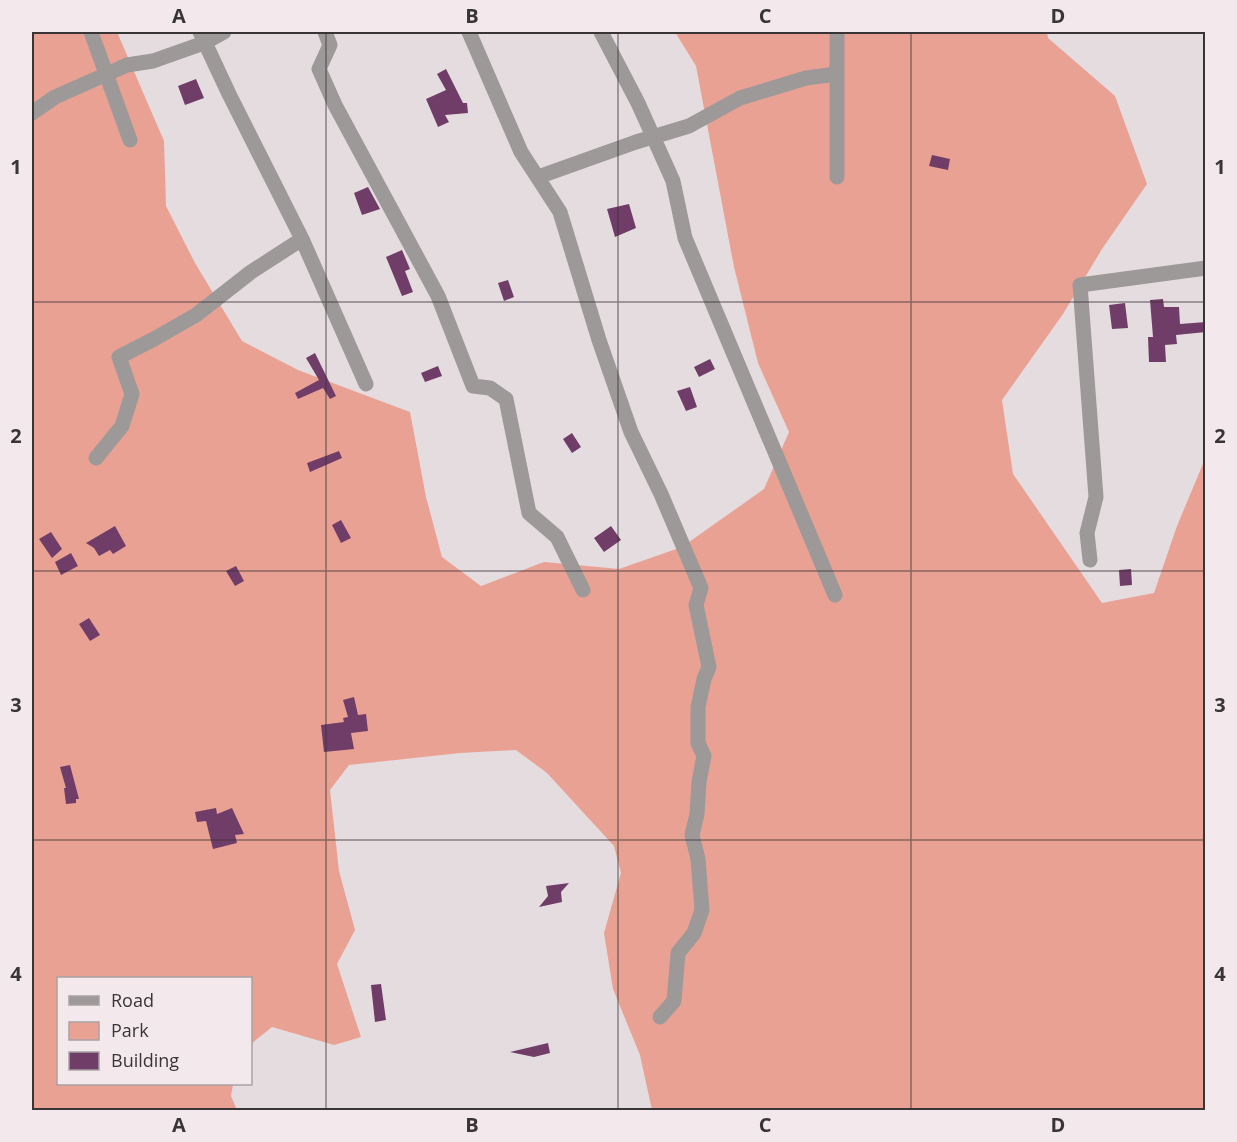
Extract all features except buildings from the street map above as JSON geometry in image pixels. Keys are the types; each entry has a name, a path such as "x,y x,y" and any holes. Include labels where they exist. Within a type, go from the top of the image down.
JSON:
{"street":[{"path":"91,32 130,140"},
{"path":"32,113 55,97 127,65 153,61 202,37 224,32"},
{"path":"325,32 330,45 319,69 334,105 438,296 473,386 490,388 506,399 529,513 557,537 583,590"},
{"path":"469,32 521,152 560,212 592,320 631,432 661,494 701,588 696,605 709,667 698,707 698,743 704,756 692,835 698,859 702,910 694,933 678,954 674,1001 660,1017"},
{"path":"601,32 673,180 685,238 835,595"},
{"path":"837,32 837,177"},
{"path":"202,37 302,239 366,384"},
{"path":"538,177 636,142 689,126 740,98 806,78 836,74"},
{"path":"96,458 122,426 132,394 119,357 196,315 251,272 302,239"},
{"path":"1090,560 1087,533 1096,496 1080,285 1206,267"}],"green space":[{"path":"32,32 117,32 164,141 166,206 195,263 242,341 298,370 410,412 426,497 442,557 481,586 544,562 619,569 682,547 764,489 789,432 758,363 734,267 696,66 675,32 1047,32 1048,38 1115,96 1147,184 1102,249 1063,314 1002,400 1013,474 1102,603 1154,593 1177,526 1205,459 1205,1110 652,1110 640,1055 613,989 604,933 621,873 614,846 547,773 516,750 460,753 349,765 330,790 339,871 355,930 337,964 361,1037 334,1045 272,1027 252,1043 252,977 57,977 57,1085 233,1085 231,1096 237,1110 32,1110"}]}
